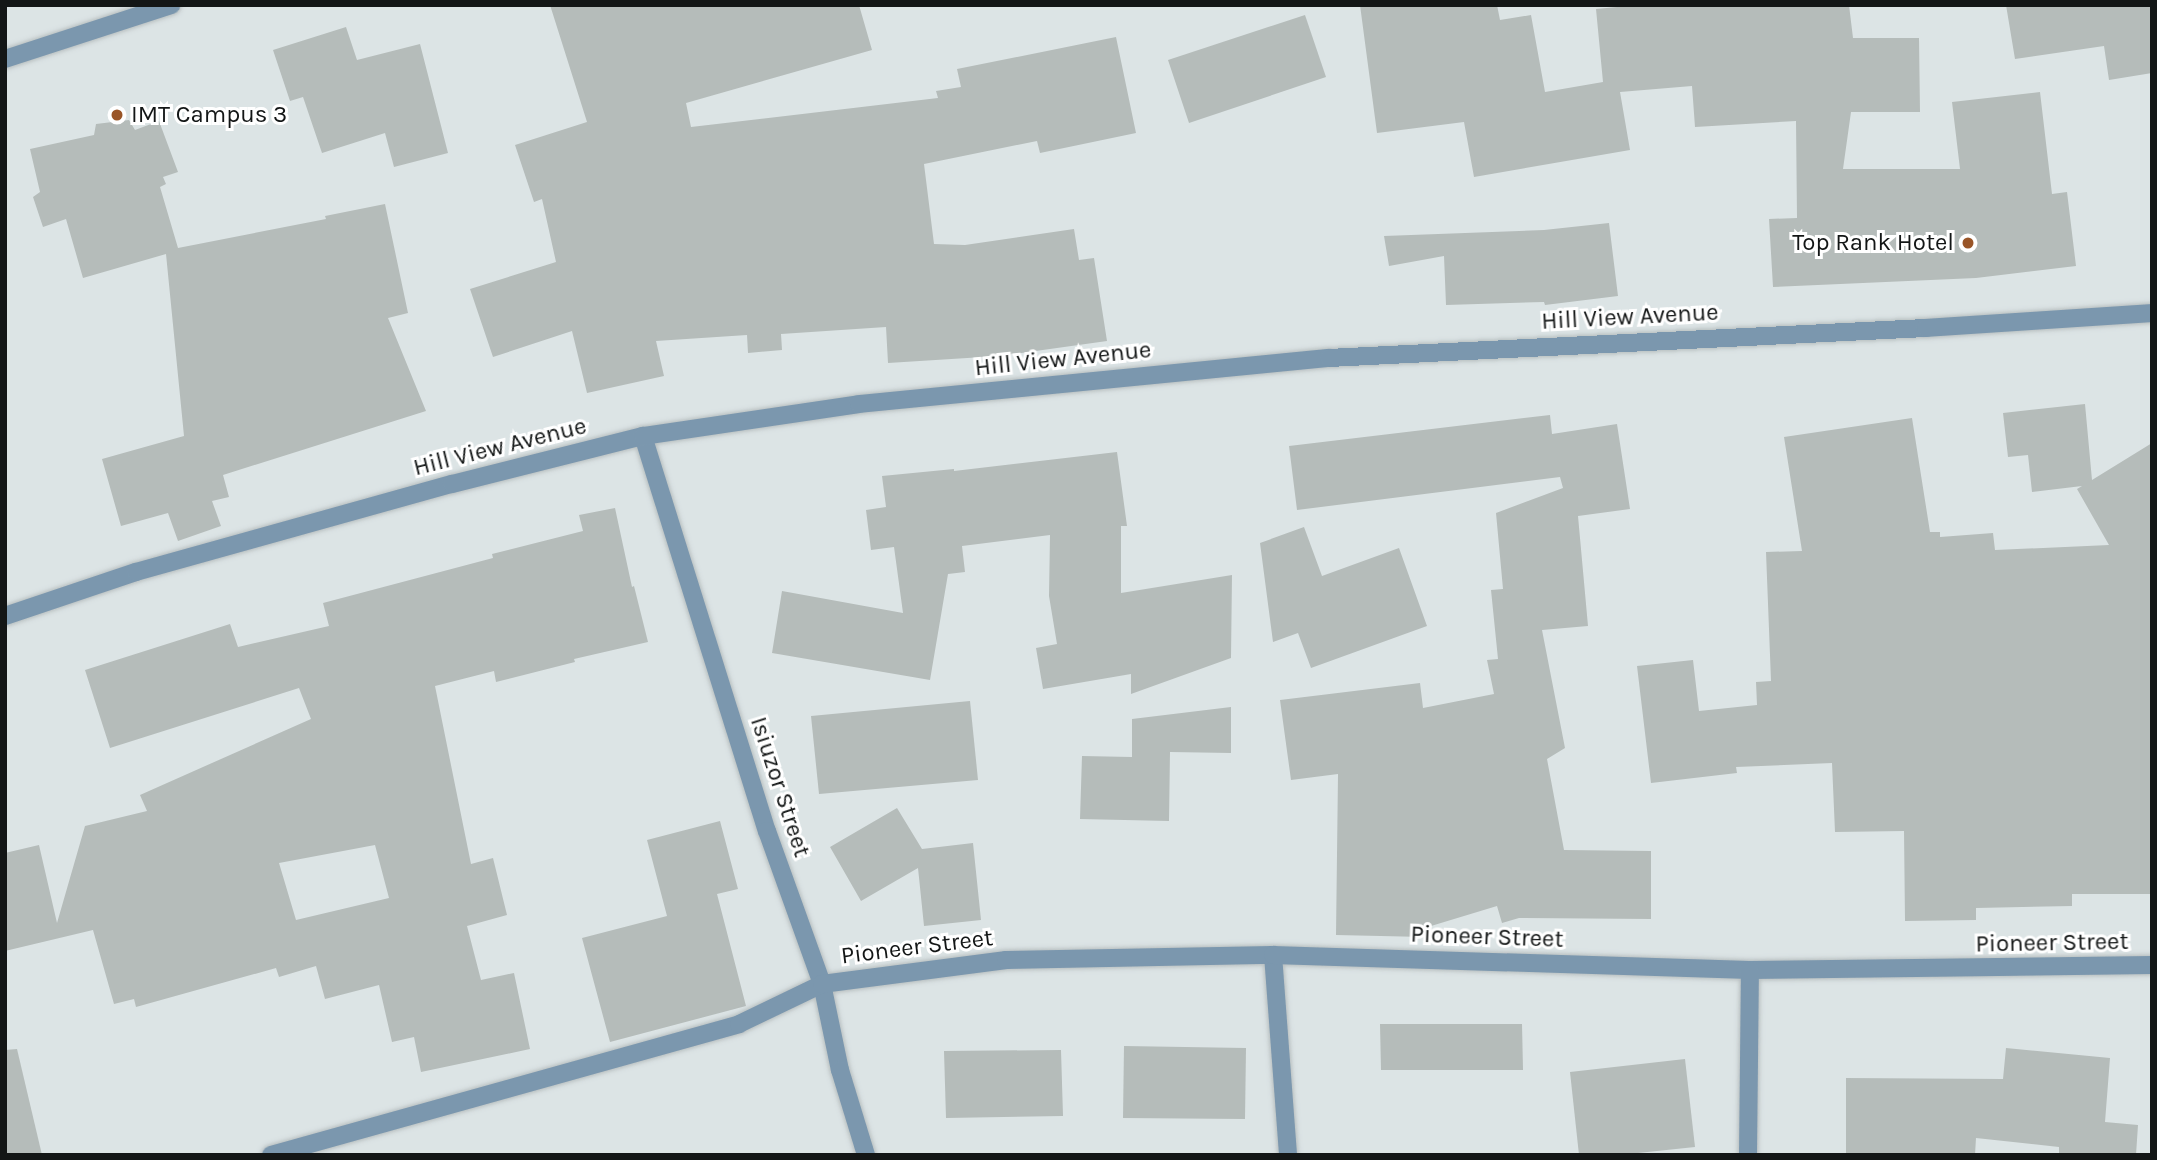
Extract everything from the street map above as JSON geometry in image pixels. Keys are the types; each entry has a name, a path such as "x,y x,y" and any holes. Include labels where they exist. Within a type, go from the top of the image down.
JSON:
{"street":[{"path":"5,59 171,5"},
{"name":"Hill View Avenue","path":"5,616 149,569 452,484 643,436 859,404 1329,358 1926,328 2152,313"},
{"name":"Isiuzor Street","path":"643,436 767,831 822,984 840,1070 866,1155"},
{"path":"1273,956 1288,1155"},
{"name":"Pioneer Street","path":"271,1155 739,1024 822,984 1006,960 1273,956 1750,970 2152,965"},
{"path":"1748,1155 1750,970"}],"building":[{"path":"550,5 859,5 872,50 686,103 691,127 938,98 936,91 961,87 957,69 1116,37 1136,133 1040,153 1037,141 924,164 934,244 965,245 1074,229 1079,260 1094,258 1107,341 999,356 888,363 886,327 781,334 782,350 748,353 747,335 656,341 664,376 587,393 572,331 493,357 470,289 556,262 542,199 534,202 515,145 587,122"},
{"path":"1360,5 1497,5 1500,20 1531,15 1545,92 1603,82 1596,9 1638,5 1849,5 1853,38 1919,38 1920,112 1851,112 1843,169 1960,169 1952,102 2040,92 2052,194 2067,192 2076,266 1976,278 1773,287 1769,219 1797,218 1796,121 1695,127 1692,86 1620,92 1630,150 1474,177 1464,122 1377,133"},
{"path":"2006,5 2152,5 2152,73 2109,80 2104,46 2015,59"},
{"path":"1305,15 1326,77 1189,123 1168,60"},
{"path":"346,27 357,60 420,44 448,153 394,167 385,133 322,153 303,97 290,101 273,50"},
{"path":"129,120 135,130 159,121 178,172 163,177 166,184 160,187 178,248 326,219 325,216 385,204 408,313 388,318 426,411 223,475 229,497 212,501 221,526 178,541 168,513 121,526 102,459 184,436 166,254 83,278 66,219 43,227 33,197 40,192 30,149 94,135 96,124"},
{"path":"1609,223 1618,296 1545,305 1544,302 1446,305 1444,256 1389,266 1384,236 1544,230"},
{"path":"2085,404 2092,480 2152,443 2152,894 2072,894 2072,906 1976,908 1976,920 1905,921 1904,831 1835,832 1832,763 1736,767 1737,773 1651,783 1637,666 1693,660 1699,711 1757,705 1756,682 1771,681 1766,552 1802,551 1784,437 1912,418 1930,532 1940,532 1940,537 1993,533 1995,550 2109,545 2077,489 2082,486 2032,492 2028,455 2008,457 2003,413"},
{"path":"1550,415 1552,434 1617,424 1630,509 1578,516 1588,626 1542,630 1565,748 1547,759 1564,850 1651,851 1651,919 1519,918 1502,923 1497,906 1431,926 1425,937 1336,935 1338,774 1291,780 1280,700 1420,683 1423,708 1494,694 1487,660 1498,659 1491,590 1503,589 1496,513 1563,488 1560,477 1297,510 1289,446"},
{"path":"1117,452 1127,526 1121,526 1121,593 1232,575 1231,658 1131,694 1131,674 1043,689 1036,648 1057,644 1049,596 1050,535 962,546 965,572 948,574 930,680 772,653 782,591 903,613 894,547 871,550 866,510 886,507 882,476 954,471"},
{"path":"615,508 632,587 634,586 648,642 574,659 575,662 496,682 494,671 435,686 471,864 493,858 507,915 467,926 481,980 514,973 530,1049 421,1072 414,1037 392,1042 379,985 325,999 316,966 279,977 276,968 136,1007 134,999 114,1004 93,930 5,951 5,853 39,845 57,923 85,826 147,811 140,795 311,719 299,688 110,748 85,670 230,624 238,647 329,626 323,603 493,558 492,554 583,531 579,515","holes":["375,845 389,898 296,920 279,863"]},
{"path":"1304,527 1322,576 1399,548 1427,626 1311,668 1298,633 1273,642 1260,543"},
{"path":"970,701 978,780 819,794 811,716"},
{"path":"1231,707 1231,753 1170,752 1169,821 1080,819 1082,756 1132,757 1132,719"},
{"path":"897,808 922,849 973,843 981,920 924,926 918,868 861,901 830,847"},
{"path":"720,821 738,889 717,894 746,1006 610,1042 582,938 667,916 647,840"},
{"path":"1380,1024 1522,1024 1523,1070 1381,1070"},
{"path":"1124,1046 1246,1048 1245,1119 1123,1118"},
{"path":"2006,1048 2110,1058 2105,1122 2138,1125 2136,1155 2059,1155 2059,1147 1976,1138 1975,1155 1846,1155 1846,1078 2003,1079"},
{"path":"17,1049 42,1155 5,1155 5,1050"},
{"path":"1061,1050 1063,1116 946,1118 944,1051"},
{"path":"1685,1059 1695,1147 1619,1155 1579,1155 1570,1072"}],"place":[{"name":"IMT Campus 3","path":"117,115"},
{"name":"Top Rank Hotel","path":"1968,243"}]}
